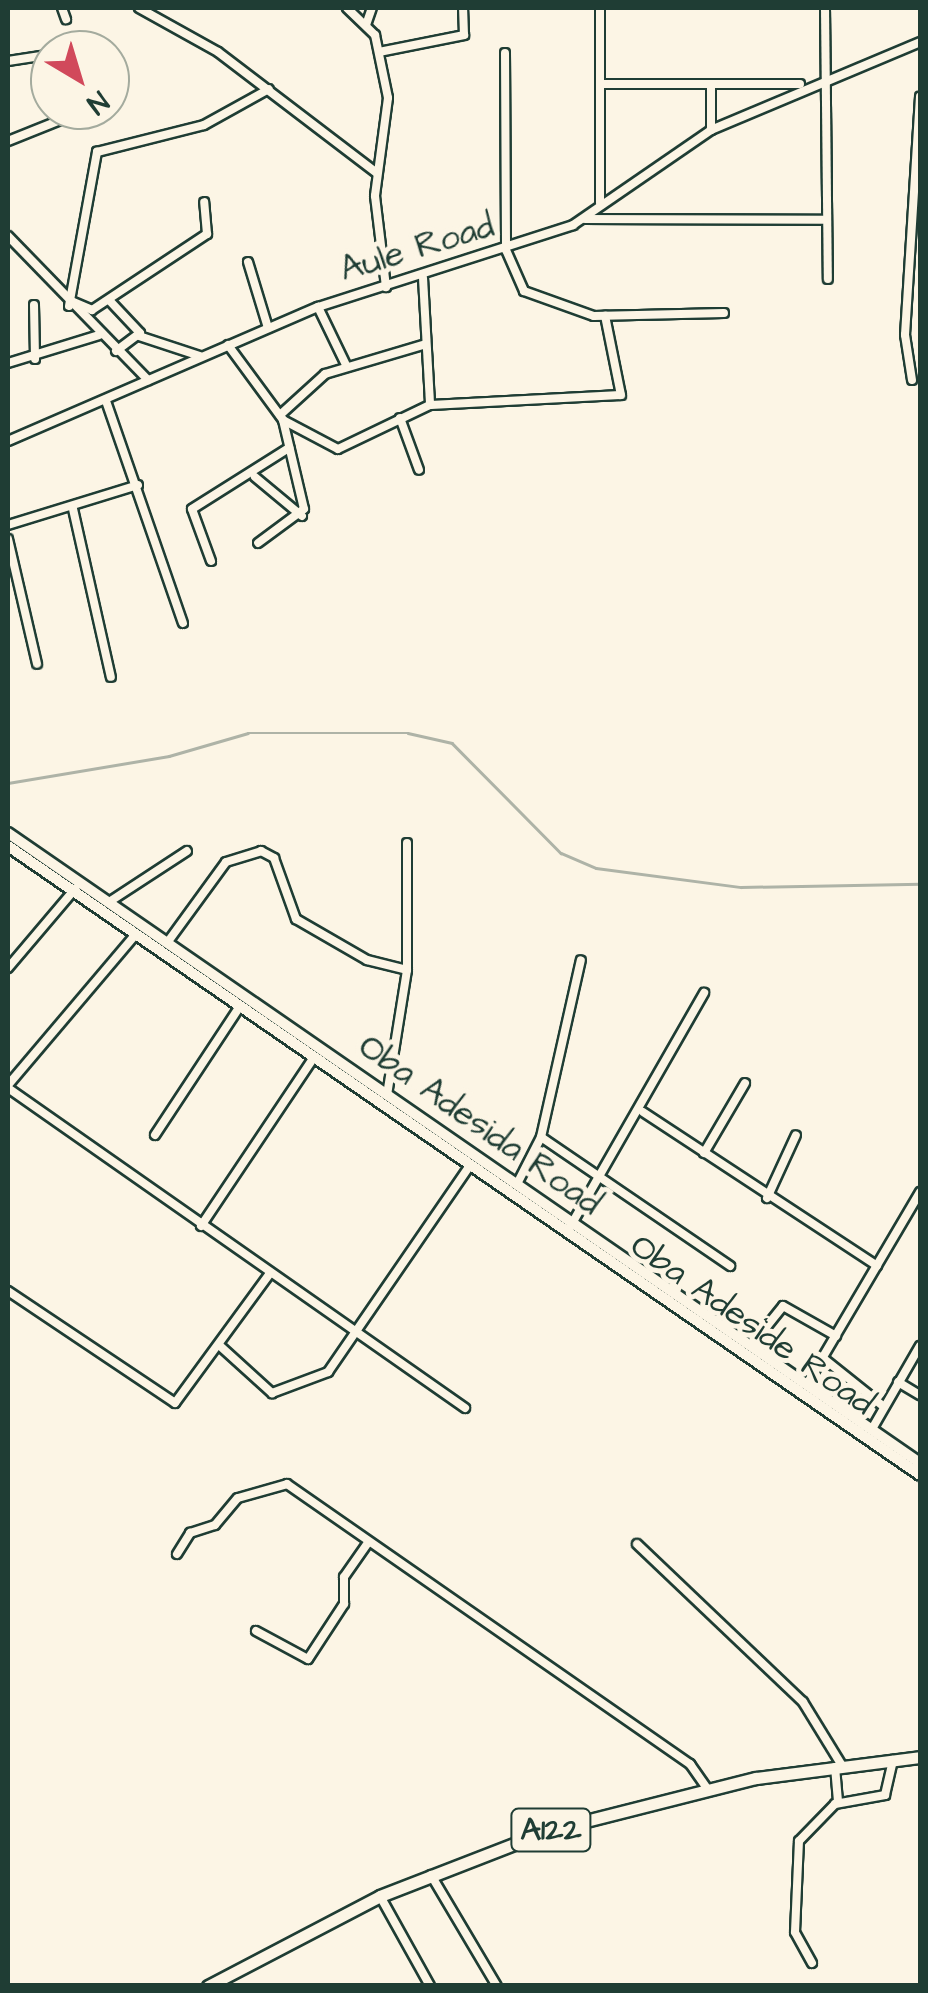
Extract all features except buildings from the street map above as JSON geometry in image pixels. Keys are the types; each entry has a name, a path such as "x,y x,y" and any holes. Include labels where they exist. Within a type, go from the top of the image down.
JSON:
{"highway":[{"name":"A122","path":"208,1986 380,1896 550,1830 708,1788 838,1765 920,1757"}],"main road":[{"name":"Oba Adesida Road","path":"8,832 77,886 108,902 384,1098 517,1184 571,1227 705,1320 751,1346 920,1463"},
{"path":"8,846 77,886 136,934 240,1006 314,1057 384,1098 472,1169 571,1227"},
{"name":"Oba Adeside Road","path":"705,1320 920,1475"}],"street":[{"path":"62,8 66,19"},
{"path":"139,8 269,89 378,174"},
{"path":"347,8 366,25 379,52 388,98 378,174 386,287"},
{"path":"366,25 372,8"},
{"path":"379,52 464,35 462,8"},
{"path":"600,8 600,203"},
{"path":"825,8 823,220 828,278"},
{"name":"Aule Road","path":"8,441 318,307 422,278 585,219 600,203 710,130 824,75 920,42"},
{"path":"505,53 506,250 533,299 605,316 724,313"},
{"path":"600,84 806,84"},
{"path":"710,130 711,84"},
{"path":"70,304 97,152 204,125 269,89"},
{"path":"912,380 906,335 920,96"},
{"path":"8,141 35,130"},
{"path":"70,304 90,310 209,232 204,202"},
{"path":"585,219 823,220"},
{"path":"8,236 99,335 148,380"},
{"path":"248,262 268,328"},
{"path":"422,278 430,406"},
{"path":"108,300 139,336 200,356"},
{"path":"34,306 36,359"},
{"path":"318,307 346,366"},
{"path":"228,345 282,417 338,449 430,406 620,394 605,316"},
{"path":"8,363 36,359 99,335"},
{"path":"116,351 139,336"},
{"path":"302,516 282,417 300,388 346,366 426,344"},
{"path":"106,401 183,623"},
{"path":"400,418 420,470"},
{"path":"211,561 191,511 255,477 289,448"},
{"path":"255,477 302,516"},
{"path":"8,524 73,510 138,485"},
{"path":"73,510 111,677"},
{"path":"258,543 302,516"},
{"path":"8,538 37,664"},
{"path":"384,1098 407,970 408,843"},
{"path":"108,902 187,851"},
{"path":"167,943 226,862 261,851 274,858 296,919 367,960 407,970"},
{"path":"8,968 77,886"},
{"path":"136,934 8,1087 465,1408"},
{"path":"517,1184 541,1137 581,960"},
{"path":"571,1227 642,1112 704,992"},
{"path":"155,1135 240,1006"},
{"path":"201,1226 314,1057"},
{"path":"704,1154 745,1084"},
{"path":"642,1112 767,1198 876,1266"},
{"path":"767,1198 796,1135"},
{"path":"541,1137 730,1266"},
{"path":"219,1345 275,1393 328,1372 472,1169"},
{"path":"807,1384 920,1192"},
{"path":"8,1292 175,1402 270,1273"},
{"path":"751,1346 783,1306 836,1336"},
{"path":"872,1429 920,1346"},
{"path":"823,1358 883,1406"},
{"path":"898,1382 920,1396"},
{"path":"178,1554 190,1533 215,1525 238,1498 283,1482 367,1544 690,1764 708,1788"},
{"path":"256,1631 307,1660 344,1604 344,1576 367,1544"},
{"path":"637,1544 803,1702 838,1765 838,1802"},
{"path":"812,1963 796,1932 795,1854 813,1817 838,1802 884,1795 893,1760"},
{"path":"431,1875 497,1986"},
{"path":"380,1896 430,1986"}],"waterway":[{"path":"8,783 169,756 248,733 408,733 452,743 561,853 596,868 741,887 920,884"}]}
